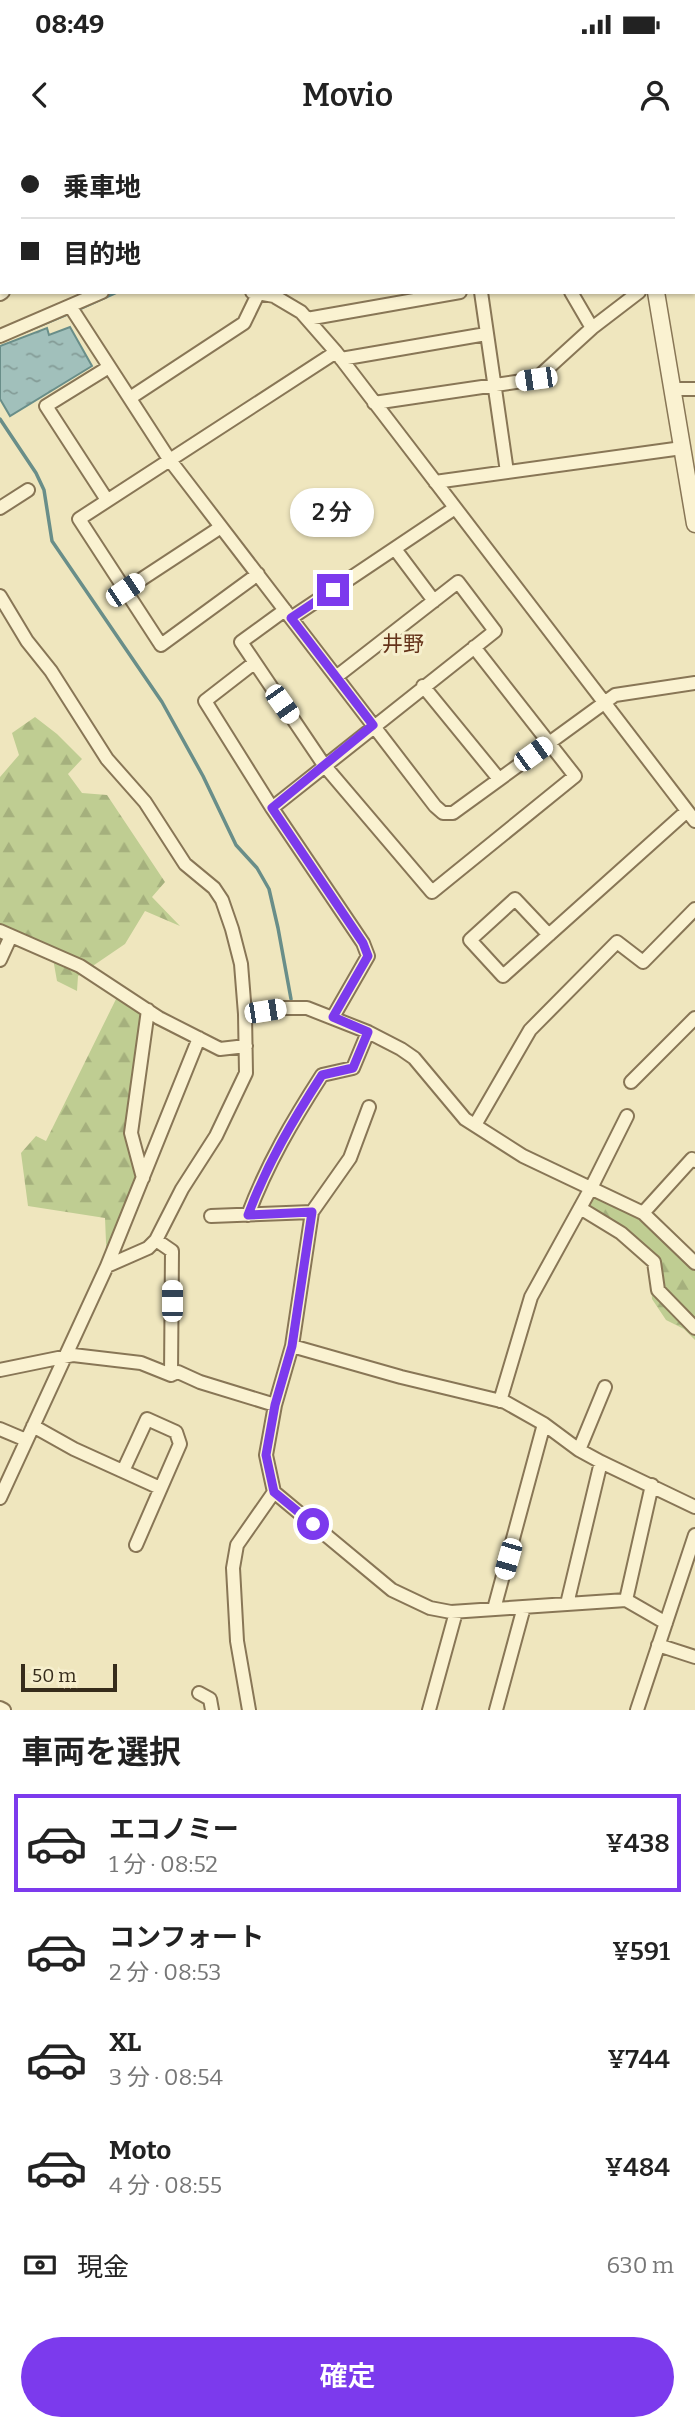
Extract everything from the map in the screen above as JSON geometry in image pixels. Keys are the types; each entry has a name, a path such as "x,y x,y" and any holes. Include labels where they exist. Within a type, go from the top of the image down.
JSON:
{"street":[{"path":"1,335 97,294"},
{"path":"130,398 244,323 257,294"},
{"path":"263,294 274,296 301,312 338,356 691,816 503,976 470,940 514,900 549,935"},
{"path":"307,319 449,294"},
{"path":"481,294 507,472"},
{"path":"572,294 592,328"},
{"path":"374,403 536,379 592,328 636,294"},
{"path":"656,294 695,524"},
{"path":"70,306 169,459 443,813 453,813 615,695 695,683"},
{"path":"258,574 161,645 79,519 169,459 338,356 486,334"},
{"path":"107,500 46,406 110,367"},
{"path":"672,389 695,389"},
{"path":"435,482 682,448"},
{"path":"0,508 29,490"},
{"path":"455,508 395,549 241,642 324,765 432,892 575,776 474,647"},
{"path":"125,590 221,527"},
{"path":"395,549 434,601"},
{"path":"272,808 373,725 495,631 458,582 336,677"},
{"path":"0,596 27,642 51,671 107,759 145,802 186,864 214,888 222,900 241,964 246,1073 216,1136 182,1189 156,1240 148,1248 107,1266"},
{"path":"254,663 205,701 272,808 363,943 368,956 333,1017"},
{"path":"423,686 499,779"},
{"path":"475,1125 530,1030 617,942 643,962 695,909"},
{"path":"0,960 6,933 80,965 148,1010 220,1049 246,1046"},
{"path":"245,1014 285,1008 307,1008 368,1032 414,1058 465,1119 523,1156 643,1213 695,1263"},
{"path":"143,1178 131,1133 148,1010"},
{"path":"631,1082 695,1018"},
{"path":"248,1215 263,1177 302,1105 322,1075 353,1068 368,1032"},
{"path":"0,1498 107,1266 199,1038"},
{"path":"369,1107 350,1158 312,1212 292,1346 275,1405 266,1455 274,1492 392,1590 430,1608 456,1612 626,1600 666,1623"},
{"path":"500,1401 531,1297 627,1116"},
{"path":"643,1213 694,1159"},
{"path":"580,1208 621,1233 654,1262 658,1290 695,1328"},
{"path":"211,1216 312,1212"},
{"path":"156,1240 172,1251 171,1376"},
{"path":"292,1346 401,1377 500,1401 544,1424 579,1450 601,1462 695,1507"},
{"path":"0,1370 73,1355 141,1363 171,1376"},
{"path":"171,1376 178,1372 200,1382 275,1405"},
{"path":"579,1450 605,1387"},
{"path":"123,1471 147,1419 176,1432 180,1444 136,1545"},
{"path":"494,1609 544,1424"},
{"path":"33,1426 74,1449 160,1488"},
{"path":"0,1429 26,1440"},
{"path":"567,1604 601,1462"},
{"path":"626,1600 652,1485"},
{"path":"249,1710 237,1640 233,1567 237,1545 274,1492"},
{"path":"637,1710 695,1535"},
{"path":"496,1710 524,1607"},
{"path":"429,1710 456,1612"},
{"path":"659,1645 695,1657"},
{"path":"199,1693 210,1699 212,1710"}],"green space":[{"path":"35,717 82,759 68,774 82,793 107,795 165,882 152,897 180,926 145,911 125,944 78,976 77,991 57,981 52,953 0,931 0,777 19,755 12,733"},
{"path":"120,991 148,1010 131,1133 143,1178 107,1266 105,1218 28,1206 21,1153 36,1136 46,1141"},
{"path":"591,1188 643,1213 695,1263 695,1340 684,1329 666,1320 652,1299 650,1267 629,1240 580,1208"}],"water":[{"path":"70,327 92,366 10,416 0,399 0,346 47,328 49,335"}],"waterway":[{"path":"77,310 113,294"},
{"path":"22,333 70,313"},
{"path":"0,419 36,473 44,490 52,541 162,702 203,776 236,845 257,868 269,889 291,999"}],"district":[{"name":"井野","path":"403,644"}],"route":[{"path":"313,1524 274,1492 266,1455 275,1405 292,1346 312,1212 248,1215 271,1160 322,1075 353,1068 368,1032 333,1017 368,956 363,943 272,808 373,725 291,618 333,590"}]}
